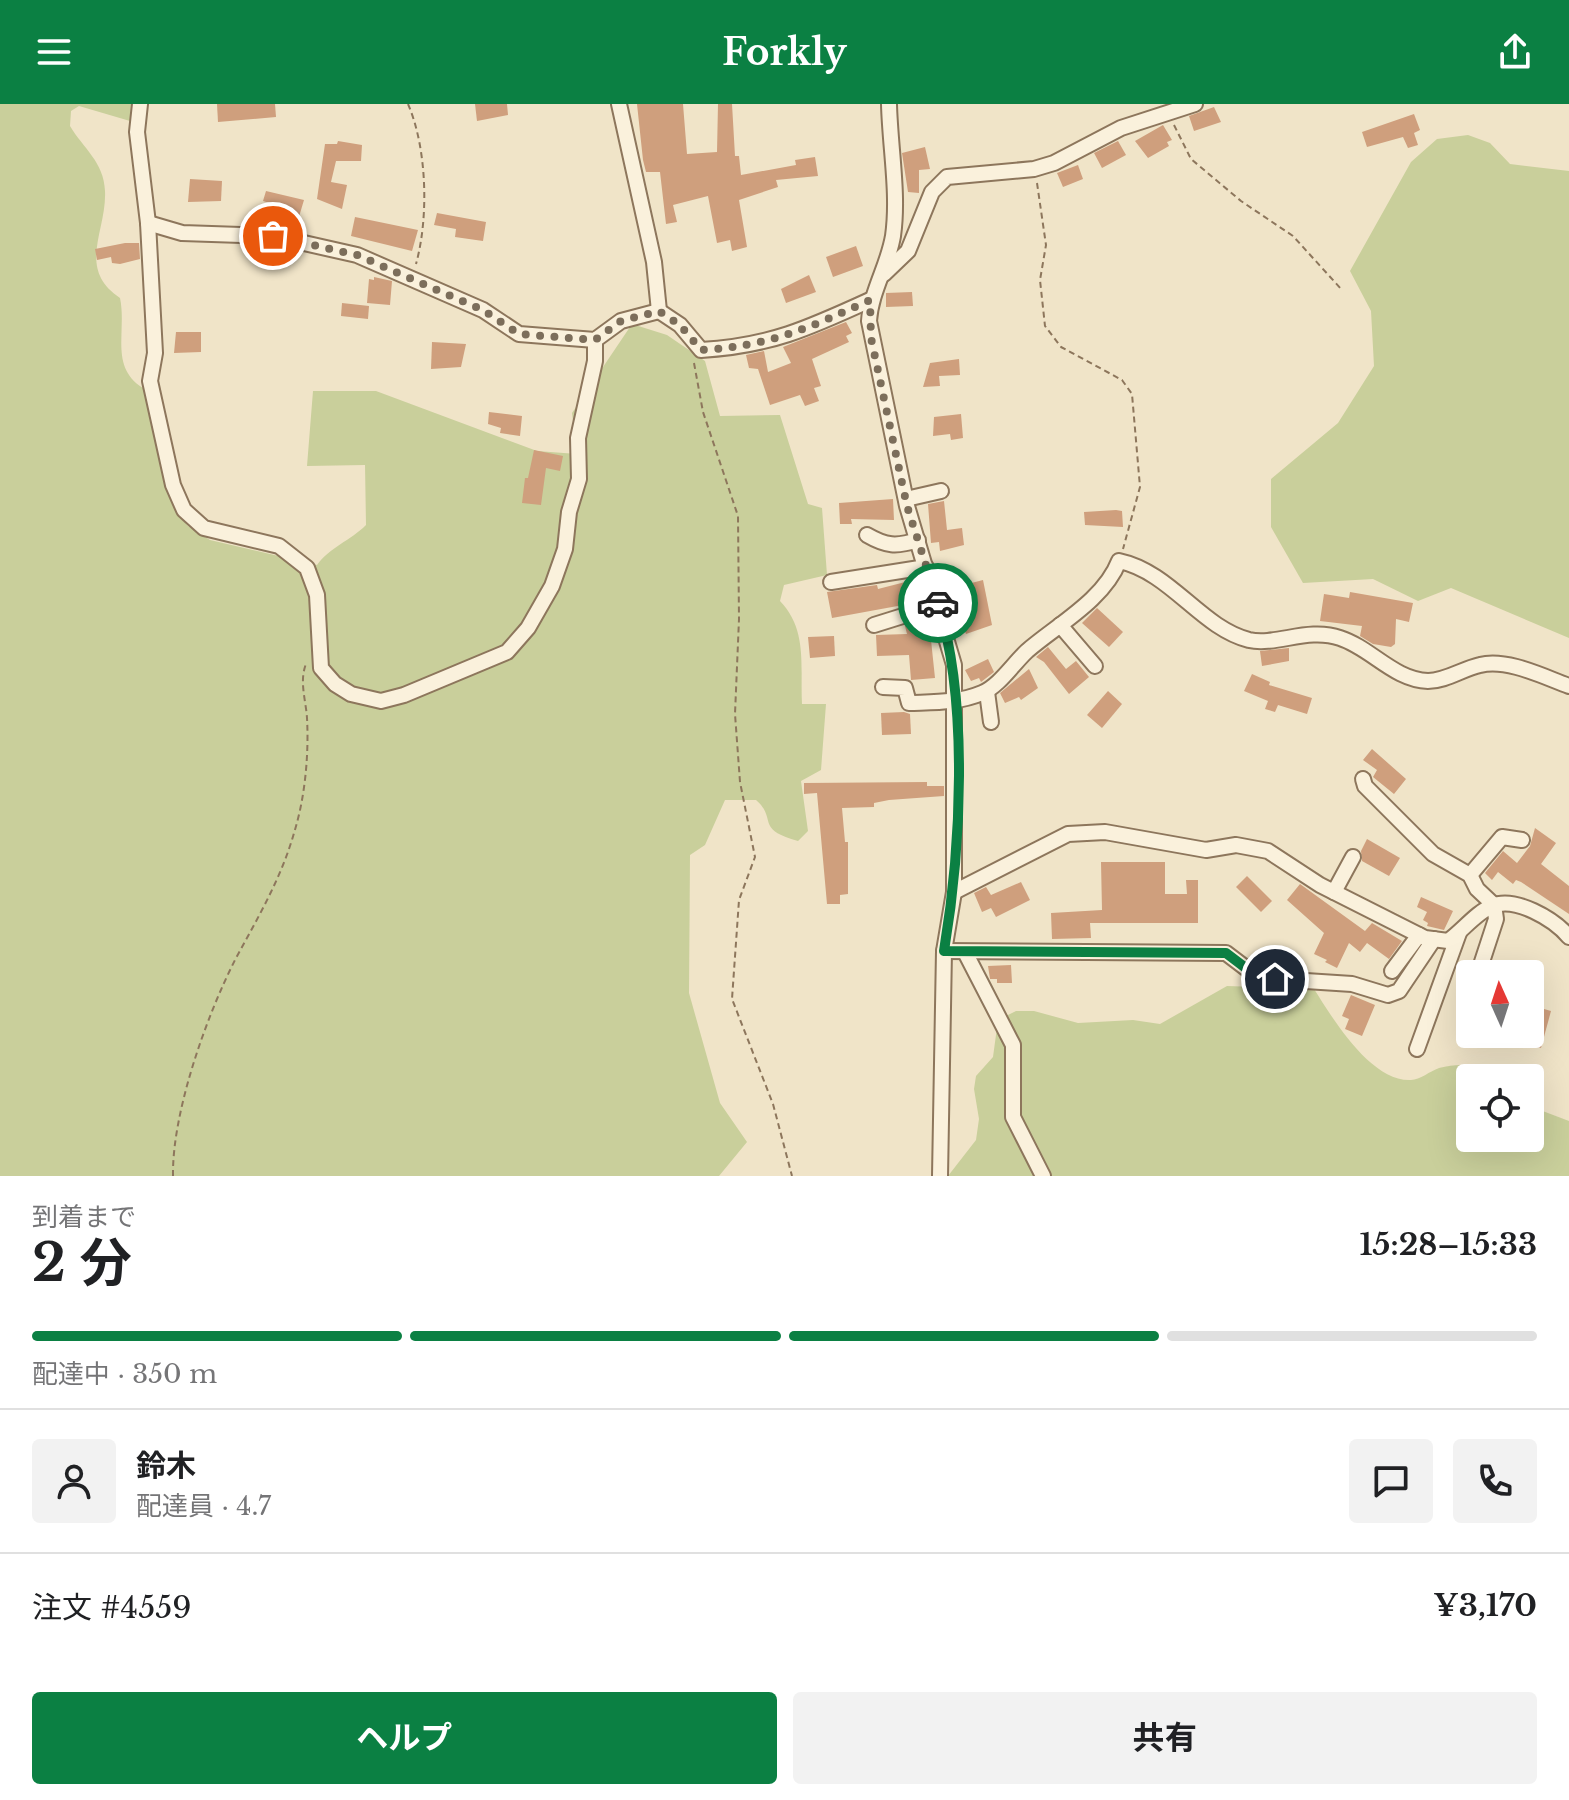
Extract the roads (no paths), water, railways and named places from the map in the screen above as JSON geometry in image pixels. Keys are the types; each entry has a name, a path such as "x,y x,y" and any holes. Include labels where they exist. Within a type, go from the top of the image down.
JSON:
{"street":[{"path":"140,104 137,132 148,223 155,353 150,381 173,485 184,510 204,528 279,546 307,568 317,595 321,668 335,684 364,700 381,701 404,695 507,652 528,628 552,586 565,549 569,512 579,479 578,438 595,361 595,340"},
{"path":"619,104 654,262 659,311"},
{"path":"889,104 893,233 881,276 870,300 871,338 906,499 954,665 956,702 954,892 944,951 940,1176"},
{"path":"881,276 908,251 932,192 947,177 1034,169 1054,163 1121,128 1193,104"},
{"path":"148,223 182,233 273,236 357,255 483,310 519,334 595,340 621,321 659,311 680,325 701,350 779,340 870,300"},
{"path":"906,499 941,491"},
{"path":"867,535 885,545 900,546 918,540"},
{"path":"883,687 905,688 909,703 956,702 987,692 1026,652 1115,573 1119,561 1163,581 1221,625 1251,640 1296,634 1326,635 1342,638 1415,679 1442,679 1484,663 1517,668 1569,686"},
{"path":"831,582 926,567"},
{"path":"874,625 938,605"},
{"path":"1060,625 1095,666"},
{"path":"987,692 991,722"},
{"path":"1363,779 1365,786 1433,854 1470,875 1477,889 1494,905 1496,919 1483,960"},
{"path":"954,892 1068,834 1105,832 1206,850 1236,845 1268,851 1334,892 1419,935 1434,939 1448,941 1494,905 1503,903 1523,907 1561,927 1569,937"},
{"path":"1470,875 1502,837 1522,840"},
{"path":"1334,892 1353,857"},
{"path":"1417,1049 1459,933"},
{"path":"1392,971 1419,935"},
{"path":"944,951 1226,953 1251,972 1275,979 1352,984 1388,995 1399,991 1434,939"},
{"path":"965,952 1013,1045 1013,1117 1043,1176"}]}
